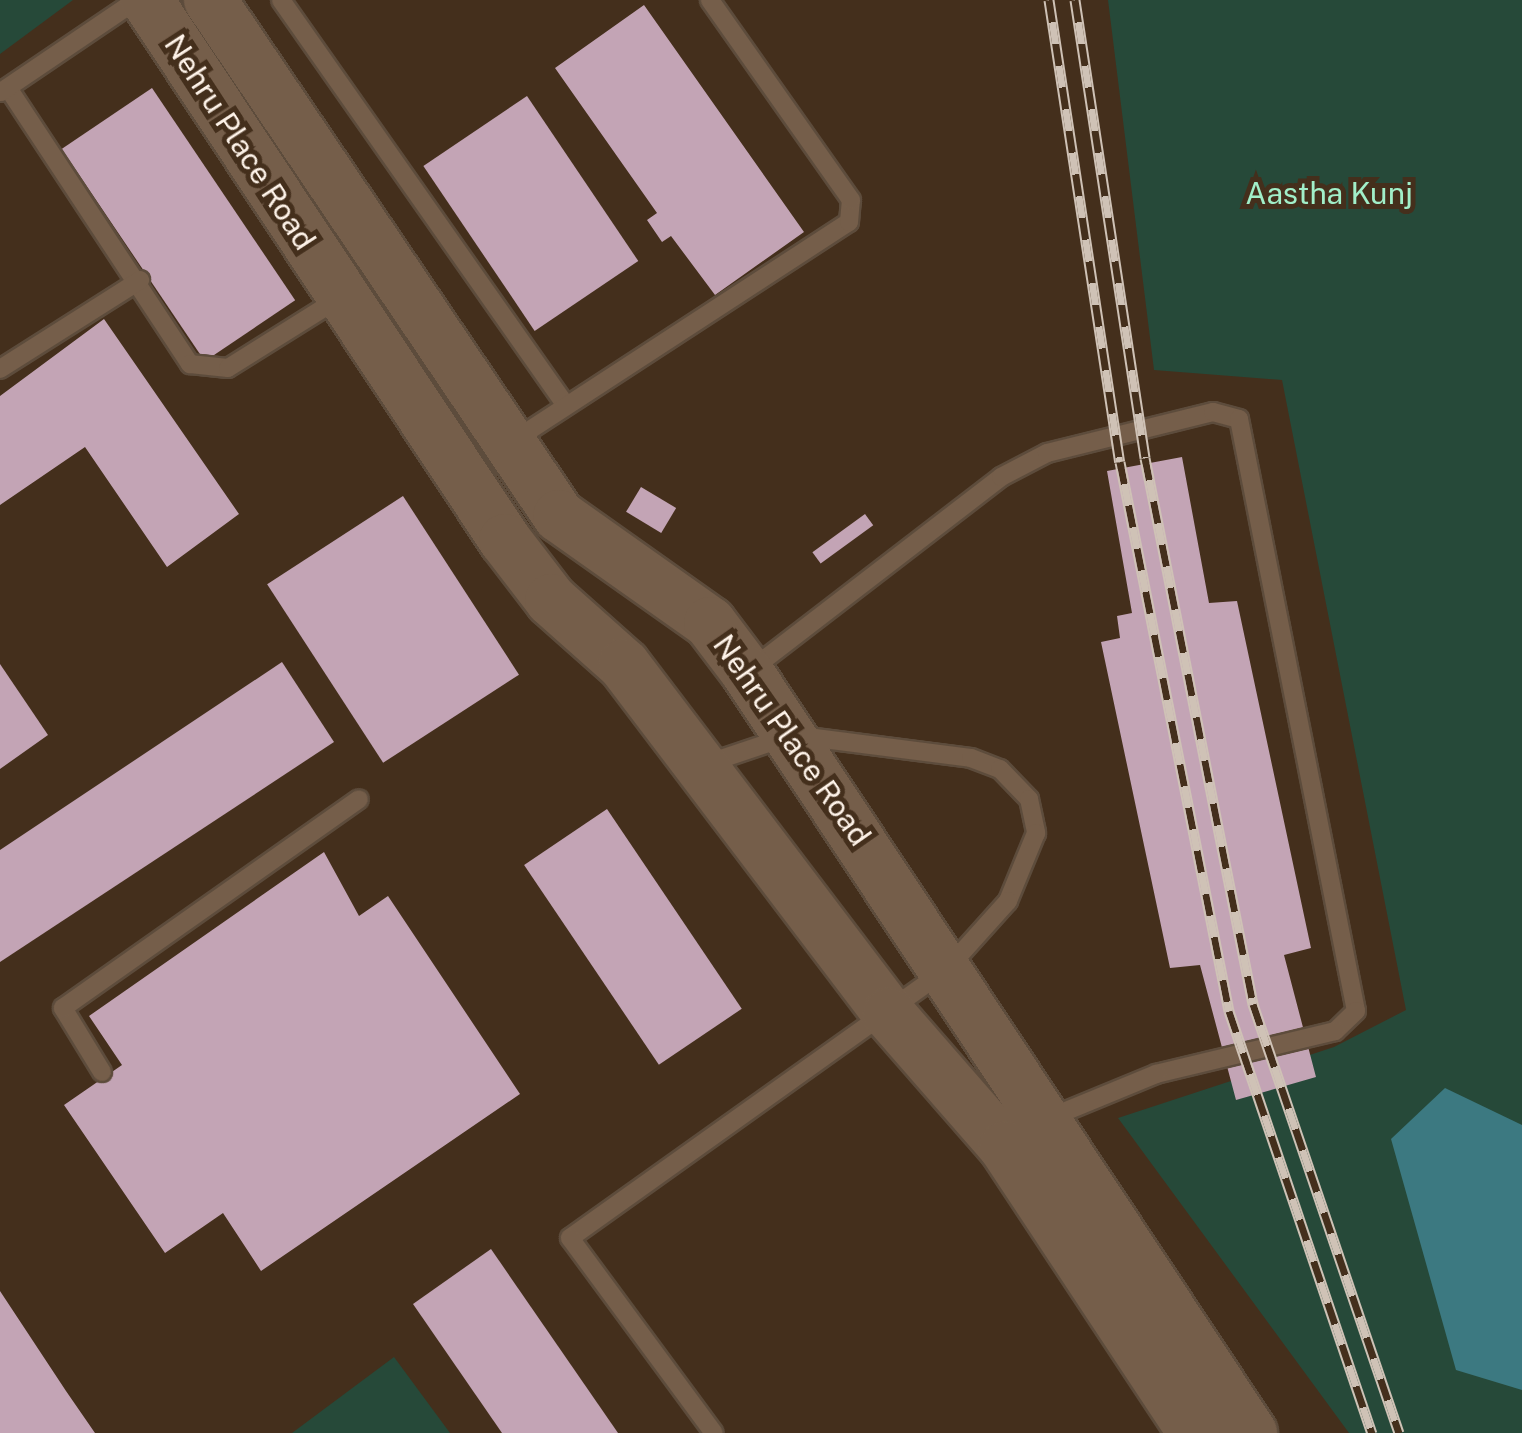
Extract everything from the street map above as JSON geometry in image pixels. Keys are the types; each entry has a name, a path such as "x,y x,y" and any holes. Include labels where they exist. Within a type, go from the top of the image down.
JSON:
{"street":[{"name":"Nehru Place Road","path":"147,0 535,581 624,665 889,1014 1023,1135 1251,1433"},
{"name":"Nehru Place Road","path":"217,2 558,516 710,623 792,734 946,969 1023,1135 1194,1433"}],"lane":[{"path":"138,0 4,91 140,280 190,364 228,368 342,297"},
{"path":"281,0 565,404"},
{"path":"511,442 849,222 851,200 710,0"},
{"path":"0,369 140,280"},
{"path":"747,672 1001,477 1047,453 1213,412 1239,419 1356,1011 1335,1031 1156,1074 1023,1135"},
{"path":"700,766 792,734 971,758 1000,769 1029,800 1036,832 1028,867 946,969 889,1014 570,1238 714,1433"},
{"path":"102,1072 63,1008 359,799"}],"green space":[{"path":"0,0 73,0 0,54"},
{"name":"Aastha Kunj","path":"1108,0 1522,0 1522,1433 1349,1433 1118,1118 1334,1047 1406,1010 1282,380 1154,370"},
{"path":"394,1357 450,1433 292,1433"}],"water":[{"path":"1445,1088 1522,1125 1522,1390 1456,1370 1391,1139"}],"building":[{"path":"644,5 804,232 715,295 671,236 662,242 647,220 657,213 555,68"},
{"path":"152,88 295,300 205,361 62,149"},
{"path":"527,96 638,261 535,331 423,166"},
{"path":"104,319 239,514 167,567 85,447 0,505 0,396"},
{"path":"1182,457 1209,603 1237,601 1311,948 1284,955 1316,1077 1236,1100 1200,965 1170,968 1101,642 1120,638 1117,616 1132,613 1107,471"},
{"path":"641,487 676,508 661,533 626,512"},
{"path":"403,496 519,675 383,763 267,584"},
{"path":"865,514 873,525 821,564 812,552"},
{"path":"282,662 334,742 0,962 0,850"},
{"path":"0,664 48,735 0,769"},
{"path":"607,809 742,1009 659,1065 524,865"},
{"path":"324,852 359,916 388,896 520,1094 261,1271 223,1213 165,1253 64,1105 122,1065 89,1016"},
{"path":"491,1249 618,1433 502,1433 413,1304"},
{"path":"0,1291 66,1391 95,1433 0,1433"}],"railway":[{"path":"1049,0 1120,462 1229,1011 1372,1433"},
{"path":"1075,0 1145,458 1253,1004 1399,1433"}]}
